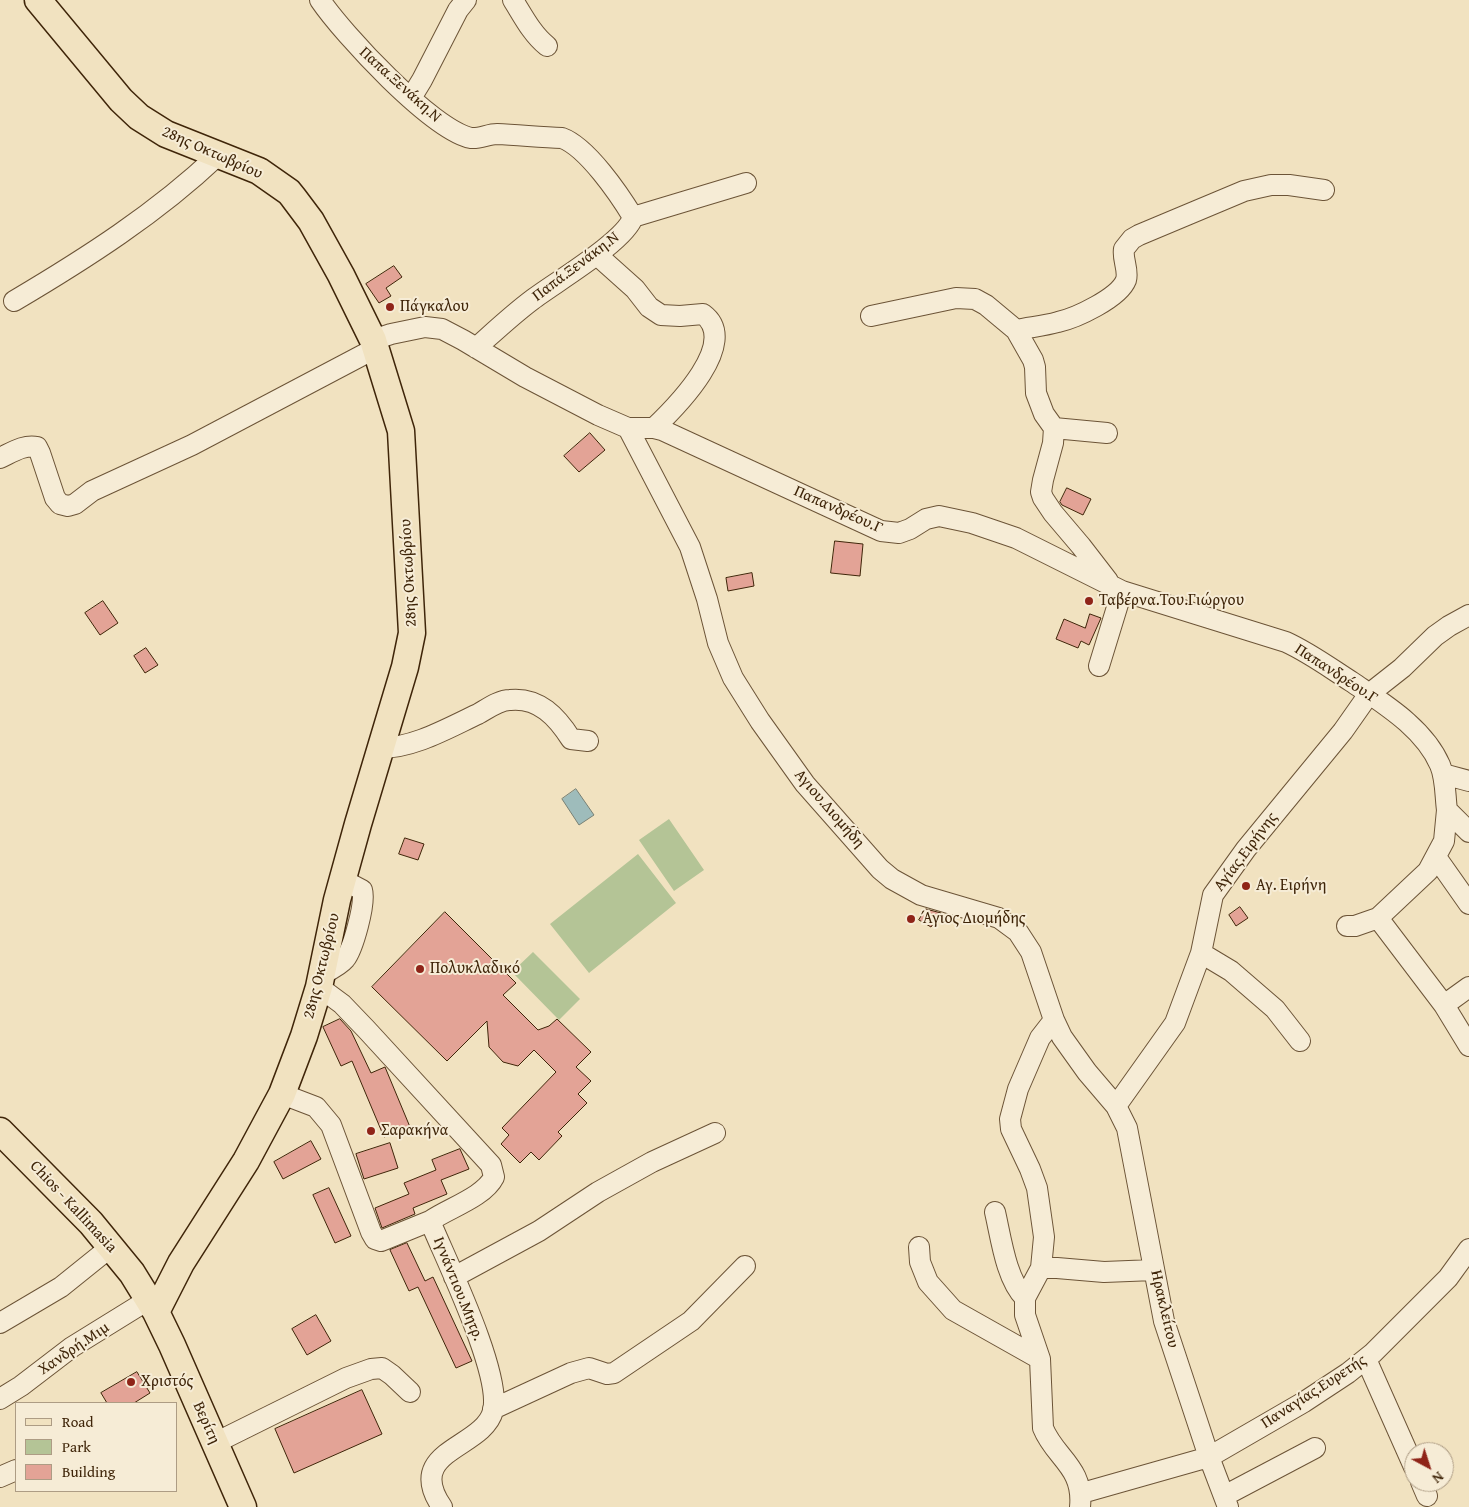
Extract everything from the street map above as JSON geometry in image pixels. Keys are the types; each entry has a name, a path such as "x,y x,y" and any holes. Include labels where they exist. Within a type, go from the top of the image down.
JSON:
{"main road":[{"name":"28ης Οκτωβρίου","path":"38,0 134,113 161,132 217,156 259,171 293,197 306,213 320,237 375,344 401,430 412,632 405,667 343,880 321,981 304,1036 282,1094 246,1161 152,1306"},
{"name":"Chios - Kallimasia","path":"0,1131 92,1223 112,1246 132,1273 152,1306"},
{"name":"Βερίτη","path":"152,1306 172,1345 243,1507"}],"street":[{"name":"Παπα.Ξενάκη.Ν","path":"320,0 358,46 435,120 471,138 494,134 562,138 584,154 603,175"},
{"path":"411,98 458,10 466,0"},
{"path":"513,0 539,40 547,46"},
{"path":"14,301 70,268 141,218 196,176 217,156"},
{"name":"Παπά.Ξενάκη.Ν","path":"476,348 531,300 597,254 632,221 633,217 603,175"},
{"path":"633,217 746,183"},
{"path":"1016,330 1074,317 1107,299 1126,280 1124,249 1132,239 1139,235 1244,191 1271,185 1289,185 1324,190"},
{"path":"597,254 635,289 649,307 661,315 704,314 713,325 716,334 712,354 690,389 654,428"},
{"path":"871,316 956,298 975,299 986,305 1016,330 1033,360 1036,393 1044,414 1054,428 1053,443 1042,480 1041,492 1043,498 1053,514 1117,587 1099,666"},
{"name":"Παπανδρέου.Γ","path":"0,458 25,447 36,447 40,453 55,498 60,504 68,506 75,504 92,491 192,445 375,344 412,329 434,327 448,332 525,377 598,415 628,428 654,428 662,430 881,531 899,533 935,516 949,517 1016,538 1117,587 1286,642 1309,653 1399,716 1420,736 1434,754 1443,774"},
{"name":"Αγιου.Διομήδη","path":"628,428 690,547 718,643 733,678 760,721 805,784 880,869 892,879 921,895 999,918 1013,928 1031,952 1054,1020 1071,1051 1116,1106"},
{"path":"1054,428 1107,433"},
{"name":"Αγίας.Ειρήνης","path":"1116,1106 1175,1023 1201,954 1213,896 1246,850 1343,731 1369,694 1402,668 1435,636 1469,615"},
{"path":"380,748 394,748 431,736 508,699 534,703 552,713 571,739 588,742"},
{"path":"1347,926 1355,926 1378,918 1428,871 1444,841 1447,810 1443,774 1469,781"},
{"path":"1447,810 1469,832"},
{"path":"1436,856 1469,904"},
{"path":"1378,918 1444,1005 1469,1046"},
{"path":"1201,954 1231,971 1275,1009 1300,1041"},
{"path":"321,981 491,1165 494,1177 491,1184 475,1196 430,1222"},
{"path":"1444,1005 1469,987"},
{"path":"1054,1020 1040,1038 1018,1089 1010,1119 1011,1129 1037,1188 1044,1236 1041,1268 1025,1298 1024,1315 1040,1359 1043,1428 1047,1437 1071,1467 1081,1500"},
{"name":"Ιγνάντιου.Μητρ.","path":"282,1094 316,1107 331,1125 371,1232 376,1239 381,1241 430,1222 454,1277 490,1370 494,1392 493,1410"},
{"name":"Ηρακλείτου","path":"1116,1106 1127,1128 1164,1321 1209,1457 1226,1501"},
{"path":"454,1277 539,1231 614,1183 652,1162 714,1133"},
{"path":"995,1212 1007,1260 1018,1291 1025,1298"},
{"path":"0,1323 62,1287 112,1246"},
{"path":"919,1247 920,1262 928,1282 953,1310 1040,1359"},
{"name":"Παναγίας.Ευρετής","path":"1081,1500 1209,1457 1304,1402 1366,1359 1448,1278 1469,1249"},
{"path":"442,1507 435,1495 432,1476 438,1461 442,1456 481,1429 486,1424 493,1410 571,1373 588,1368 607,1374 614,1372 691,1322 745,1266"},
{"path":"1041,1268 1104,1272 1154,1270"},
{"name":"Χανδρή.Μιμ","path":"0,1399 22,1386 72,1347 152,1306"},
{"path":"1366,1359 1404,1444"},
{"path":"215,1443 346,1378 371,1369 382,1368 410,1392"},
{"path":"1226,1501 1315,1448"},
{"path":"0,1477 15,1470"}],"green space":[{"path":"669,819 704,870 674,891 639,840"},
{"path":"638,854 676,903 589,973 550,924"},
{"path":"533,952 580,999 559,1020 512,972"}],"water":[{"path":"576,789 594,815 579,825 562,799"}],"building":[{"path":"394,266 402,277 386,288 391,296 379,303 366,284"},
{"path":"590,433 605,450 579,472 564,456"},
{"path":"1067,488 1091,499 1083,515 1062,505 1060,502"},
{"path":"835,541 863,544 860,576 831,573"},
{"path":"752,573 754,586 728,591 726,578"},
{"path":"103,601 118,623 100,635 85,613"},
{"path":"1090,614 1101,618 1089,645 1081,641 1078,648 1056,639 1064,619 1085,628"},
{"path":"146,648 158,665 145,673 134,656"},
{"path":"405,838 424,844 418,860 399,854"},
{"path":"1240,907 1248,918 1236,926 1229,915"},
{"path":"926,909 941,913 931,927 919,920"},
{"path":"445,912 516,983 503,995 538,1030 549,1026 557,1019 591,1052 576,1067 591,1081 578,1094 587,1103 558,1132 562,1136 539,1160 531,1152 520,1163 501,1144 509,1135 502,1128 556,1072 534,1050 518,1066 503,1062 489,1047 487,1021 447,1061 372,987"},
{"path":"340,1019 351,1031 371,1073 385,1067 410,1127 384,1137 352,1061 341,1066 323,1027"},
{"path":"311,1141 321,1159 283,1179 274,1162"},
{"path":"390,1143 398,1168 364,1179 356,1154"},
{"path":"460,1149 469,1169 441,1180 447,1194 413,1208 415,1214 382,1228 375,1208 409,1194 404,1183 436,1170 432,1160"},
{"path":"329,1188 351,1236 335,1243 313,1195"},
{"path":"407,1243 425,1281 433,1277 472,1361 456,1368 418,1287 409,1291 390,1250"},
{"path":"316,1315 331,1341 307,1355 292,1329"},
{"name":"Χριστός","path":"137,1372 150,1393 136,1402 106,1402 101,1393"},
{"path":"362,1390 382,1434 294,1473 275,1429"}],"place":[{"name":"Πάγκαλου","path":"390,307"},
{"name":"Ταβέρνα.Του.Γιώργου","path":"1089,601"},
{"name":"Αγ. Ειρήνη","path":"1246,886"},
{"name":"Άγιος Διομήδης","path":"911,919"},
{"name":"Πολυκλαδικό","path":"420,969"},
{"name":"Σαρακήνα","path":"371,1131"},
{"name":"Χριστός","path":"131,1382"}]}
